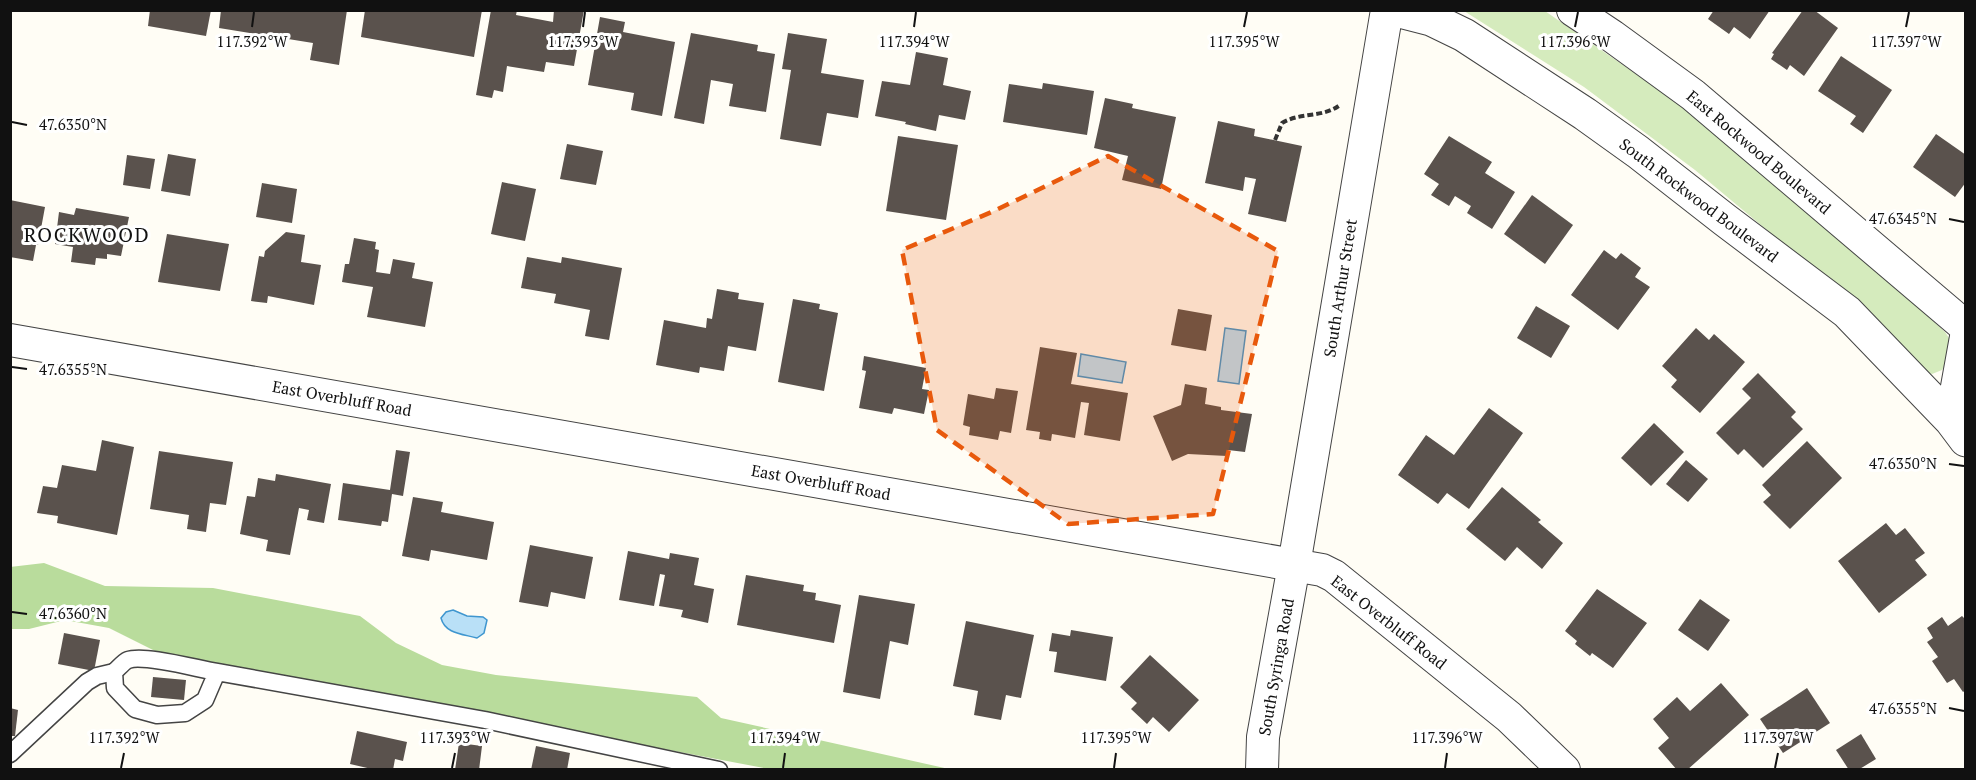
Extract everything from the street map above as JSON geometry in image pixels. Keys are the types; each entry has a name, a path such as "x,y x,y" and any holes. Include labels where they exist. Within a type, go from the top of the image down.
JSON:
{"street":[{"name":"South Arthur Street","path":"1294,565 1386,10"},
{"name":"South Rockwood Boulevard","path":"1396,10 1431,19 1464,35 1585,114 1638,152 1847,312 1958,430"},
{"name":"East Rockwood Boulevard","path":"1573,10 1693,95 1965,327"},
{"path":"1958,430 1965,337"},
{"name":"East Overbluff Road","path":"10,340 1322,570 1334,576 1509,717 1564,770"},
{"name":"South Syringa Road","path":"1262,770 1263,737 1294,565"}],"lane":[{"path":"10,754 87,682 97,676 114,672 128,660 154,659 485,720 719,770"},
{"path":"114,672 115,688 135,709 157,716 185,713 205,700 217,672"}],"path":[{"path":"1275,140 1282,123 1290,118 1316,115 1338,108 1346,100"}],"highlighted area":[{"path":"1108,156 1278,251 1213,514 1068,524 937,430 902,250 994,211"}],"green space":[{"path":"1464,11 1545,11 1669,97 1728,142 1888,278 1945,332 1951,341 1948,361 1942,370 1932,374 1922,371 1823,277 1695,170 1584,87"},
{"path":"44,563 105,586 213,588 360,616 396,643 442,665 496,675 697,697 721,718 949,769 769,769 159,653 109,628 65,620 29,629 11,629 10,567"}],"water":[{"path":"1225,328 1246,331 1239,384 1218,381"},
{"path":"1081,354 1126,362 1122,383 1078,376"},
{"path":"453,610 467,616 483,617 487,620 484,633 477,638 450,630 441,618 446,612"}],"building":[{"path":"150,10 211,10 206,36 148,26"},
{"path":"221,10 347,10 339,65 310,60 313,43 219,28"},
{"path":"365,10 482,10 474,57 361,37"},
{"path":"491,10 517,10 516,15 553,22 554,10 584,10 574,66 546,62 544,72 507,66 503,92 494,90 492,98 476,95"},
{"path":"1714,10 1770,10 1750,39 1734,27 1729,34 1708,19"},
{"path":"1803,10 1814,10 1838,28 1804,76 1790,65 1787,70 1771,59 1774,54 1772,53"},
{"path":"600,17 625,22 623,32 675,42 662,116 631,110 634,93 588,85"},
{"path":"691,33 758,45 757,51 775,54 766,112 729,106 733,84 711,80 704,124 674,118"},
{"path":"788,33 827,39 821,73 864,80 858,118 827,113 821,146 780,139 791,70 782,69"},
{"path":"916,52 948,58 943,85 971,91 965,120 939,115 936,131 875,116 882,81 910,85"},
{"path":"1841,56 1892,90 1863,133 1850,124 1856,116 1818,91"},
{"path":"1043,83 1094,91 1087,135 1003,122 1009,84 1042,89"},
{"path":"1105,98 1133,104 1132,108 1176,117 1161,189 1122,180 1128,156 1094,148"},
{"path":"1218,121 1255,129 1254,136 1302,146 1286,222 1248,214 1256,179 1245,177 1243,191 1205,183"},
{"path":"1936,134 1966,155 1966,182 1955,197 1913,167"},
{"path":"898,136 958,145 946,220 886,211"},
{"path":"1449,136 1492,162 1485,173 1515,192 1492,229 1467,213 1471,206 1455,196 1449,206 1431,195 1439,184 1424,174"},
{"path":"567,144 603,151 596,185 560,179"},
{"path":"168,154 196,159 190,196 161,191"},
{"path":"127,155 155,159 150,189 123,185"},
{"path":"502,182 536,189 525,241 491,234"},
{"path":"262,183 297,189 292,223 256,217"},
{"path":"1532,195 1573,225 1545,264 1504,234"},
{"path":"10,200 45,207 33,261 10,257"},
{"path":"76,208 129,217 121,256 107,254 107,259 96,258 95,265 71,262 73,247 55,244 59,212 74,215"},
{"path":"286,232 305,235 301,262 321,265 314,305 268,296 267,303 251,301 259,256 264,257 265,251"},
{"path":"167,234 229,244 220,291 158,282"},
{"path":"354,238 376,242 375,249 379,250 376,272 390,274 393,259 415,263 412,278 433,282 425,327 367,317 373,287 342,282 345,264 349,264"},
{"path":"1604,250 1616,259 1621,253 1641,268 1635,277 1650,287 1618,330 1571,295"},
{"path":"527,257 561,263 562,257 622,268 609,340 585,336 590,310 554,303 556,294 521,288"},
{"path":"717,289 739,293 738,299 764,303 756,351 728,346 724,371 700,367 699,373 656,365 664,320 706,328 707,318 712,319"},
{"path":"793,299 820,304 819,309 838,313 824,391 778,382"},
{"path":"1536,306 1570,326 1551,358 1517,338"},
{"path":"1178,309 1212,315 1206,351 1171,345"},
{"path":"1696,328 1709,340 1714,334 1745,362 1700,413 1671,387 1677,380 1662,366"},
{"path":"1040,347 1077,353 1071,384 1128,393 1120,441 1084,435 1089,403 1081,402 1075,438 1052,434 1051,441 1039,439 1040,432 1026,430"},
{"path":"864,356 926,368 922,389 929,390 924,414 894,408 892,414 859,408 866,371 862,370"},
{"path":"1758,373 1796,412 1791,417 1803,429 1763,468 1744,449 1738,455 1716,433 1751,398 1742,389"},
{"path":"1185,384 1207,388 1205,404 1221,407 1221,410 1252,414 1245,452 1228,450 1227,456 1188,454 1172,461 1153,416 1181,405"},
{"path":"996,388 1018,391 1011,433 1000,431 998,440 969,435 970,427 963,425 968,394 994,399"},
{"path":"1489,408 1523,433 1469,509 1447,493 1438,504 1398,475 1426,435 1454,455"},
{"path":"1654,423 1684,452 1651,486 1621,458"},
{"path":"102,440 134,447 117,535 57,523 58,516 37,513 43,486 57,488 62,465 96,471"},
{"path":"1807,441 1842,478 1790,529 1763,502 1771,495 1762,485"},
{"path":"396,450 410,452 403,496 392,494 388,522 382,521 381,526 338,520 343,483 390,490"},
{"path":"159,451 233,462 226,505 210,503 206,532 187,529 189,515 150,509"},
{"path":"1686,460 1708,479 1688,502 1666,484"},
{"path":"276,474 331,484 324,523 307,520 309,510 299,508 290,555 266,551 268,540 240,534 247,496 255,497 258,478 275,481"},
{"path":"1502,487 1541,520 1538,522 1563,543 1542,569 1517,547 1505,561 1466,529"},
{"path":"413,497 443,502 441,512 494,522 487,560 431,550 429,561 402,556"},
{"path":"1886,523 1896,535 1905,528 1925,553 1915,560 1927,575 1879,613 1838,561"},
{"path":"530,545 593,557 585,599 551,592 548,607 519,602"},
{"path":"628,551 669,559 670,553 699,558 694,585 714,589 708,623 681,617 683,610 659,606 665,575 660,574 654,606 619,600"},
{"path":"746,575 804,585 803,591 816,593 815,600 841,605 834,643 737,625"},
{"path":"1597,589 1647,623 1613,668 1592,653 1590,656 1575,644 1577,641 1565,631"},
{"path":"859,595 915,604 908,645 890,641 880,699 843,692"},
{"path":"1700,599 1730,620 1708,651 1678,630"},
{"path":"1962,616 1966,620 1966,690 1963,692 1954,679 1947,683 1932,661 1938,657 1927,642 1933,638 1927,628 1942,617 1948,626"},
{"path":"966,621 1034,635 1021,698 1006,695 1001,720 974,715 978,691 953,686"},
{"path":"1071,630 1113,637 1106,681 1054,672 1057,652 1049,651 1052,633 1070,636"},
{"path":"64,633 100,640 94,671 58,664"},
{"path":"1150,655 1199,700 1169,732 1153,717 1147,724 1131,709 1137,703 1120,687"},
{"path":"153,677 186,680 184,700 151,697"},
{"path":"1721,683 1749,715 1687,770 1677,770 1658,748 1669,738 1653,719 1677,697 1690,711"},
{"path":"1807,688 1830,723 1783,753 1760,719"},
{"path":"10,708 18,710 15,736 10,736"},
{"path":"357,731 407,742 403,761 395,759 393,770 376,770 350,764"},
{"path":"1861,734 1876,759 1858,770 1849,770 1836,750"},
{"path":"459,743 482,746 479,770 455,770"},
{"path":"536,746 570,753 567,770 531,770"}],"district":[{"name":"ROCKWOOD","path":"87,235"}]}
